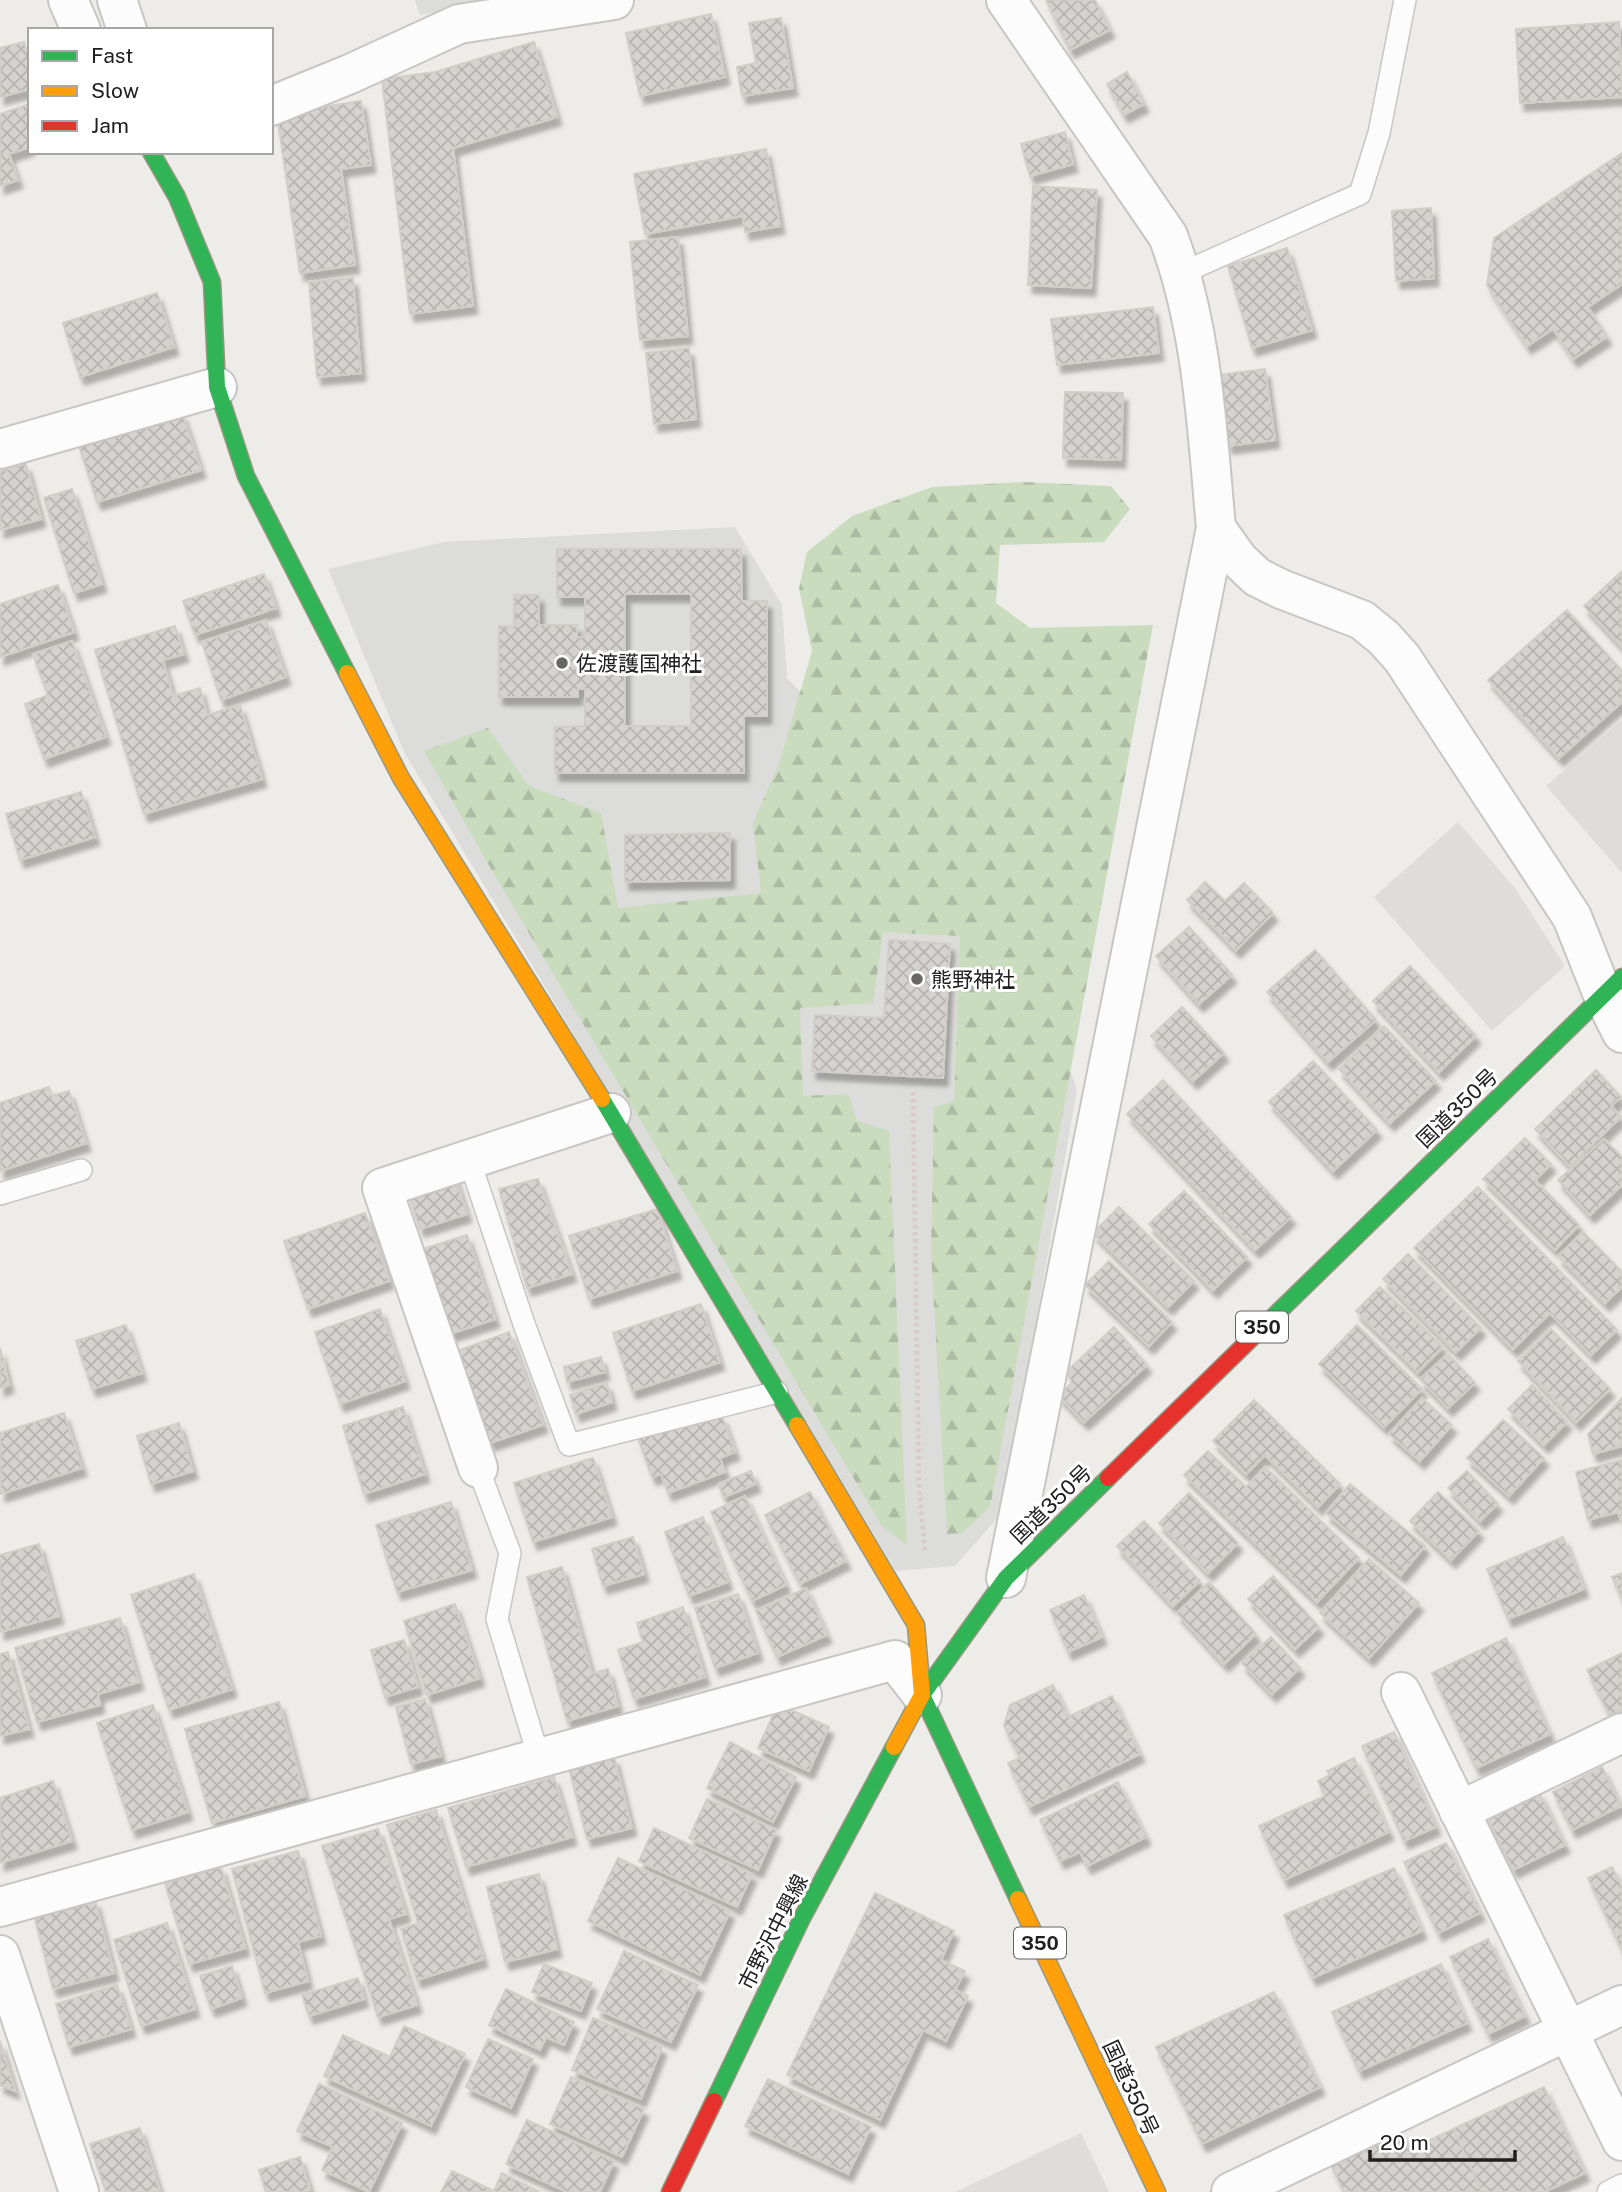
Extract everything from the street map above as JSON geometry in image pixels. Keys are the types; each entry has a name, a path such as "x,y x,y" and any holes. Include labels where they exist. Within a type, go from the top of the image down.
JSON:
{"main road":[{"path":"152,154 177,197 212,282 218,387 246,476 401,778 611,1113 916,1625 922,1695"},
{"name":"国道350号","path":"1157,2192 922,1695 1006,1578 1613,986"},
{"name":"市野沢中興線","path":"670,2192 802,1918 922,1695"}],"street":[{"path":"68,0 80,28"},
{"path":"117,0 126,28"},
{"path":"273,105 350,74 459,24 614,0"},
{"path":"1006,0 1168,236 1182,272 1200,366 1216,528 1006,1578"},
{"path":"0,449 218,387"},
{"path":"1216,528 1238,559 1257,577 1363,620 1384,638 1402,659 1572,917 1613,986 1622,1033"},
{"path":"478,1468 382,1188 611,1113"},
{"path":"0,1907 895,1660 922,1695"},
{"path":"1401,1692 1622,2141"},
{"path":"1459,1811 1622,1733"},
{"path":"0,1955 79,2192"},
{"path":"1231,2192 1622,2005"}],"lane":[{"path":"1182,272 1360,194 1379,133 1405,0"},
{"path":"469,1159 524,1324 569,1445 777,1392"},
{"path":"0,1194 81,1170"},
{"path":"478,1468 510,1553 497,1619 539,1758"},
{"path":"1608,2192 1622,2185"}],"path":[{"path":"913,1092 919,1489 925,1553"}],"shaded area":[{"path":"415,0 515,0 420,15"},
{"path":"735,527 782,605 787,678 1020,915 1077,1090 1002,1513 955,1566 896,1571 404,752 328,569 444,542"},
{"path":"1622,720 1622,873 1546,786"},
{"path":"1458,822 1515,888 1565,966 1492,1031 1374,897"},
{"path":"1081,2133 1109,2192 955,2192"}],"green space":[{"path":"1024,482 1111,486 1130,509 1104,542 1000,545 996,603 1030,628 1153,625 990,1507 962,1533 947,1534 931,1251 934,1107 954,1101 960,936 883,932 873,1003 800,1008 803,1096 848,1094 857,1121 889,1131 907,1545 882,1526 495,876 424,751 488,728 529,786 601,813 618,908 761,893 753,823 780,761 812,651 799,589 807,552 852,516 932,487"}],"building":[{"path":"1046,0 1095,0 1110,30 1070,50"},
{"path":"711,14 725,77 640,96 626,33"},
{"path":"781,18 793,88 742,96 737,67 756,63 749,23"},
{"path":"1619,22 1622,97 1520,103 1516,29"},
{"path":"24,42 28,55 28,90 0,97 0,48"},
{"path":"534,42 557,117 453,148 473,306 410,314 382,79 435,72"},
{"path":"1127,72 1144,104 1124,115 1107,84"},
{"path":"361,101 371,165 341,169 355,265 300,273 277,114"},
{"path":"28,105 28,148 9,154 18,180 0,186 0,114"},
{"path":"1065,132 1073,164 1030,176 1021,144"},
{"path":"766,149 780,226 745,232 743,216 645,234 634,174"},
{"path":"1622,153 1622,284 1588,307 1607,337 1573,359 1553,329 1527,346 1487,285 1494,238"},
{"path":"1033,186 1097,190 1091,288 1028,285"},
{"path":"1431,208 1434,278 1396,281 1392,211"},
{"path":"678,237 688,336 640,340 630,242"},
{"path":"1287,248 1312,330 1252,348 1228,266"},
{"path":"353,278 361,373 317,377 309,282"},
{"path":"157,293 174,347 80,377 63,323"},
{"path":"1153,307 1159,353 1057,365 1051,319"},
{"path":"689,348 696,419 654,424 646,353"},
{"path":"1265,369 1275,440 1228,446 1217,375"},
{"path":"1065,392 1123,393 1121,460 1063,458"},
{"path":"182,413 201,470 97,502 79,446"},
{"path":"26,464 41,519 0,530 0,471"},
{"path":"72,489 102,584 74,593 44,498"},
{"name":"佐渡護国神社","path":"557,549 741,549 742,601 767,601 767,716 744,716 744,773 555,773 555,727 585,726 585,689 578,689 578,697 499,697 499,626 514,626 514,595 539,595 539,625 577,625 577,637 585,637 585,597 557,597","holes":["625,594 691,594 691,726 625,726"]},
{"path":"1622,571 1622,647 1584,606"},
{"path":"264,574 276,608 195,635 183,601"},
{"path":"58,585 74,632 0,657 0,604"},
{"path":"1567,610 1622,671 1622,702 1559,758 1488,680"},
{"path":"266,620 286,677 221,700 202,642"},
{"path":"175,626 184,654 163,660 173,696 200,688 207,715 240,705 262,779 144,814 95,650"},
{"path":"72,641 106,737 44,759 25,704 48,695 33,654"},
{"path":"81,792 95,837 20,860 6,814"},
{"path":"730,833 730,880 625,882 625,835"},
{"path":"1205,882 1225,901 1244,883 1273,913 1236,950 1187,900"},
{"path":"1189,927 1232,975 1199,1004 1156,956"},
{"name":"熊野神社","path":"889,940 950,944 943,1078 812,1071 815,1015 884,1018"},
{"path":"1315,950 1376,1020 1328,1062 1267,992"},
{"path":"1410,966 1476,1036 1439,1072 1373,1001"},
{"path":"1182,1007 1224,1053 1193,1081 1151,1036"},
{"path":"1384,1026 1436,1081 1390,1123 1339,1069"},
{"path":"1313,1061 1377,1130 1333,1171 1269,1102"},
{"path":"1596,1070 1621,1097 1611,1106 1621,1117 1570,1166 1535,1129"},
{"path":"1163,1080 1291,1217 1255,1250 1127,1114"},
{"path":"49,1087 52,1096 69,1091 86,1143 0,1171 0,1103"},
{"path":"1525,1138 1551,1164 1535,1180 1579,1225 1555,1250 1483,1179"},
{"path":"1604,1139 1622,1157 1622,1185 1590,1215 1558,1180"},
{"path":"454,1175 467,1214 420,1229 407,1190"},
{"path":"538,1179 572,1274 527,1288 499,1189"},
{"path":"1478,1187 1617,1330 1591,1355 1550,1313 1513,1349 1414,1248"},
{"path":"1184,1191 1247,1257 1213,1290 1149,1224"},
{"path":"1119,1207 1194,1281 1168,1307 1093,1233"},
{"path":"657,1209 677,1271 589,1299 569,1236"},
{"path":"365,1213 389,1281 308,1309 284,1241"},
{"path":"1583,1232 1622,1272 1622,1287 1605,1303 1558,1256"},
{"path":"467,1235 495,1319 447,1335 420,1250"},
{"path":"1408,1254 1481,1328 1456,1352 1383,1279"},
{"path":"1109,1261 1172,1322 1149,1346 1085,1285"},
{"path":"1380,1287 1443,1347 1418,1372 1356,1311"},
{"path":"701,1304 720,1362 632,1391 613,1333"},
{"path":"380,1309 405,1381 340,1404 315,1332"},
{"path":"126,1325 142,1373 92,1389 76,1341"},
{"path":"1357,1325 1422,1389 1384,1427 1319,1364"},
{"path":"1114,1327 1147,1365 1084,1422 1058,1395 1072,1383 1067,1371"},
{"path":"1551,1329 1610,1389 1576,1422 1518,1361"},
{"path":"509,1332 543,1425 490,1443 457,1351"},
{"path":"0,1348 9,1385 0,1388"},
{"path":"1448,1354 1475,1383 1448,1408 1420,1379"},
{"path":"601,1357 605,1372 567,1382 564,1367"},
{"path":"607,1383 612,1402 576,1414 570,1395"},
{"path":"1532,1385 1567,1422 1544,1445 1508,1409"},
{"path":"1422,1398 1452,1425 1420,1461 1389,1434"},
{"path":"1622,1398 1622,1446 1593,1454 1588,1434"},
{"path":"1254,1400 1340,1484 1318,1507 1265,1455 1246,1474 1213,1441"},
{"path":"403,1407 425,1474 364,1494 343,1426"},
{"path":"64,1413 82,1468 1,1494 0,1433"},
{"path":"722,1416 735,1452 720,1458 725,1472 668,1493 661,1474 652,1477 638,1438 687,1421 689,1427"},
{"path":"1503,1420 1544,1458 1509,1496 1467,1458"},
{"path":"179,1423 193,1471 151,1484 137,1436"},
{"path":"1208,1451 1246,1487 1265,1467 1359,1558 1317,1602 1184,1475"},
{"path":"593,1458 612,1517 533,1542 514,1483"},
{"path":"1622,1460 1622,1523 1618,1512 1588,1520 1576,1472"},
{"path":"751,1471 756,1484 724,1497 718,1484"},
{"path":"1467,1471 1498,1504 1480,1521 1448,1488"},
{"path":"1350,1484 1425,1546 1401,1575 1326,1513"},
{"path":"810,1492 846,1561 800,1584 765,1515"},
{"path":"1438,1492 1479,1531 1451,1560 1410,1521"},
{"path":"1189,1493 1238,1543 1208,1573 1159,1523"},
{"path":"745,1496 786,1585 752,1601 711,1512"},
{"path":"451,1502 472,1570 397,1592 376,1525"},
{"path":"703,1517 728,1582 689,1596 665,1532"},
{"path":"1144,1521 1200,1581 1173,1606 1117,1546"},
{"path":"633,1537 644,1574 603,1586 592,1549"},
{"path":"1563,1537 1584,1589 1508,1619 1487,1569"},
{"path":"39,1544 59,1616 0,1632 0,1555"},
{"path":"1369,1559 1419,1603 1369,1658 1320,1613"},
{"path":"562,1567 592,1674 608,1669 618,1706 567,1721 527,1577"},
{"path":"1622,1573 1622,1599 1612,1577"},
{"path":"194,1574 232,1689 169,1710 131,1595"},
{"path":"1273,1576 1319,1627 1295,1649 1248,1599"},
{"path":"1209,1582 1256,1634 1224,1664 1177,1613"},
{"path":"806,1588 827,1635 777,1657 756,1611"},
{"path":"738,1594 758,1653 715,1668 695,1608"},
{"path":"1084,1595 1102,1637 1068,1652 1050,1610"},
{"path":"455,1604 480,1678 427,1695 404,1621"},
{"path":"683,1607 705,1677 634,1699 618,1650 643,1642 637,1623"},
{"path":"120,1618 139,1682 98,1694 100,1705 37,1722 15,1648"},
{"path":"1271,1637 1300,1668 1272,1694 1242,1663"},
{"path":"1506,1638 1550,1734 1476,1768 1432,1673"},
{"path":"404,1640 418,1687 385,1697 371,1650"},
{"path":"8,1652 29,1729 0,1736 0,1654"},
{"path":"1622,1653 1622,1710 1610,1716 1587,1670"},
{"path":"1053,1685 1068,1717 1112,1696 1140,1754 1029,1807 1008,1763 1020,1758 1004,1726 1010,1705"},
{"path":"425,1699 441,1756 411,1764 396,1707"},
{"path":"279,1702 305,1796 212,1823 185,1729"},
{"path":"778,1704 829,1727 809,1771 758,1748"},
{"path":"153,1705 188,1812 132,1830 97,1723"},
{"path":"1394,1732 1436,1827 1404,1841 1362,1746"},
{"path":"730,1742 796,1777 773,1822 707,1788"},
{"path":"614,1757 632,1828 587,1839 569,1768"},
{"path":"1354,1758 1389,1832 1284,1880 1259,1826 1325,1796 1318,1781 1330,1775 1327,1771"},
{"path":"1602,1767 1621,1806 1572,1830 1553,1792"},
{"path":"554,1777 572,1837 466,1867 448,1808"},
{"path":"53,1781 72,1841 0,1863 0,1798"},
{"path":"1118,1782 1146,1837 1087,1866 1080,1852 1060,1861 1040,1820"},
{"path":"1539,1792 1565,1845 1513,1870 1487,1817"},
{"path":"707,1799 776,1830 758,1870 689,1838"},
{"path":"436,1810 483,1959 417,1980 401,1929 418,1923 387,1825"},
{"path":"654,1828 752,1874 737,1907 639,1861"},
{"path":"378,1829 406,1914 389,1919 417,2005 378,2017 322,1846"},
{"path":"1446,1843 1480,1913 1438,1933 1404,1862"},
{"path":"298,1851 321,1936 298,1942 308,1981 265,1993 232,1869"},
{"path":"618,1858 730,1911 700,1975 588,1921"},
{"path":"221,1867 245,1948 189,1964 165,1883"},
{"path":"1612,1867 1622,1887 1622,1950 1588,1878"},
{"path":"1394,1868 1422,1931 1312,1978 1284,1915"},
{"path":"539,1874 557,1949 505,1962 487,1887"},
{"path":"875,1893 954,1931 941,1960 965,1971 955,1990 968,1996 946,2041 923,2030 880,2120 787,2075"},
{"path":"95,1900 114,1973 53,1989 34,1915"},
{"path":"167,1923 195,2009 141,2026 114,1940"},
{"path":"1488,1939 1525,2016 1488,2034 1450,1957"},
{"path":"624,1951 698,1985 671,2042 597,2009"},
{"path":"544,1964 592,1983 581,2011 532,1992"},
{"path":"1441,1964 1467,2023 1359,2071 1332,2012"},
{"path":"232,1966 242,1998 211,2009 200,1976"},
{"path":"358,1978 364,1999 309,2016 302,1995"},
{"path":"117,1985 131,2029 69,2047 56,2004"},
{"path":"506,1989 574,2022 564,2045 546,2037 540,2050 489,2025"},
{"path":"1274,1992 1320,2087 1202,2144 1156,2047"},
{"path":"593,2018 662,2047 641,2099 572,2070"},
{"path":"404,2026 465,2054 431,2126 324,2076 343,2035 390,2057"},
{"path":"488,2039 533,2059 511,2108 466,2087"},
{"path":"0,2041 15,2091 0,2085"},
{"path":"571,2077 644,2109 622,2157 550,2124"},
{"path":"768,2079 871,2127 848,2174 745,2126"},
{"path":"319,2084 402,2123 369,2192 322,2170 333,2147 297,2131"},
{"path":"1544,2087 1585,2173 1544,2192 1482,2192 1453,2129"},
{"path":"527,2120 614,2161 600,2192 567,2192 506,2164"},
{"path":"140,2128 160,2192 106,2192 90,2144"},
{"path":"1453,2129 1482,2192 1344,2192 1331,2165 1401,2132 1409,2150"},
{"path":"300,2157 310,2190 266,2192 259,2170"},
{"path":"452,2171 494,2191 502,2173 540,2192 441,2192"}],"traffic: fast":[{"path":"152,154 177,197 212,282 217,387 246,476 347,673"},
{"path":"1266,1324 1622,977"},
{"path":"602,1099 797,1425"},
{"path":"1018,1899 922,1695 1006,1578 1108,1478"},
{"path":"714,2101 802,1918 894,1747"}],"traffic: slow":[{"path":"347,673 401,778 602,1099"},
{"path":"797,1425 916,1625 922,1695 894,1747"},
{"path":"1018,1899 1157,2192"}],"traffic: jam":[{"path":"1108,1478 1266,1324"},
{"path":"670,2192 714,2101"}],"place":[{"name":"佐渡護国神社","path":"562,663"},
{"name":"熊野神社","path":"917,979"}]}
